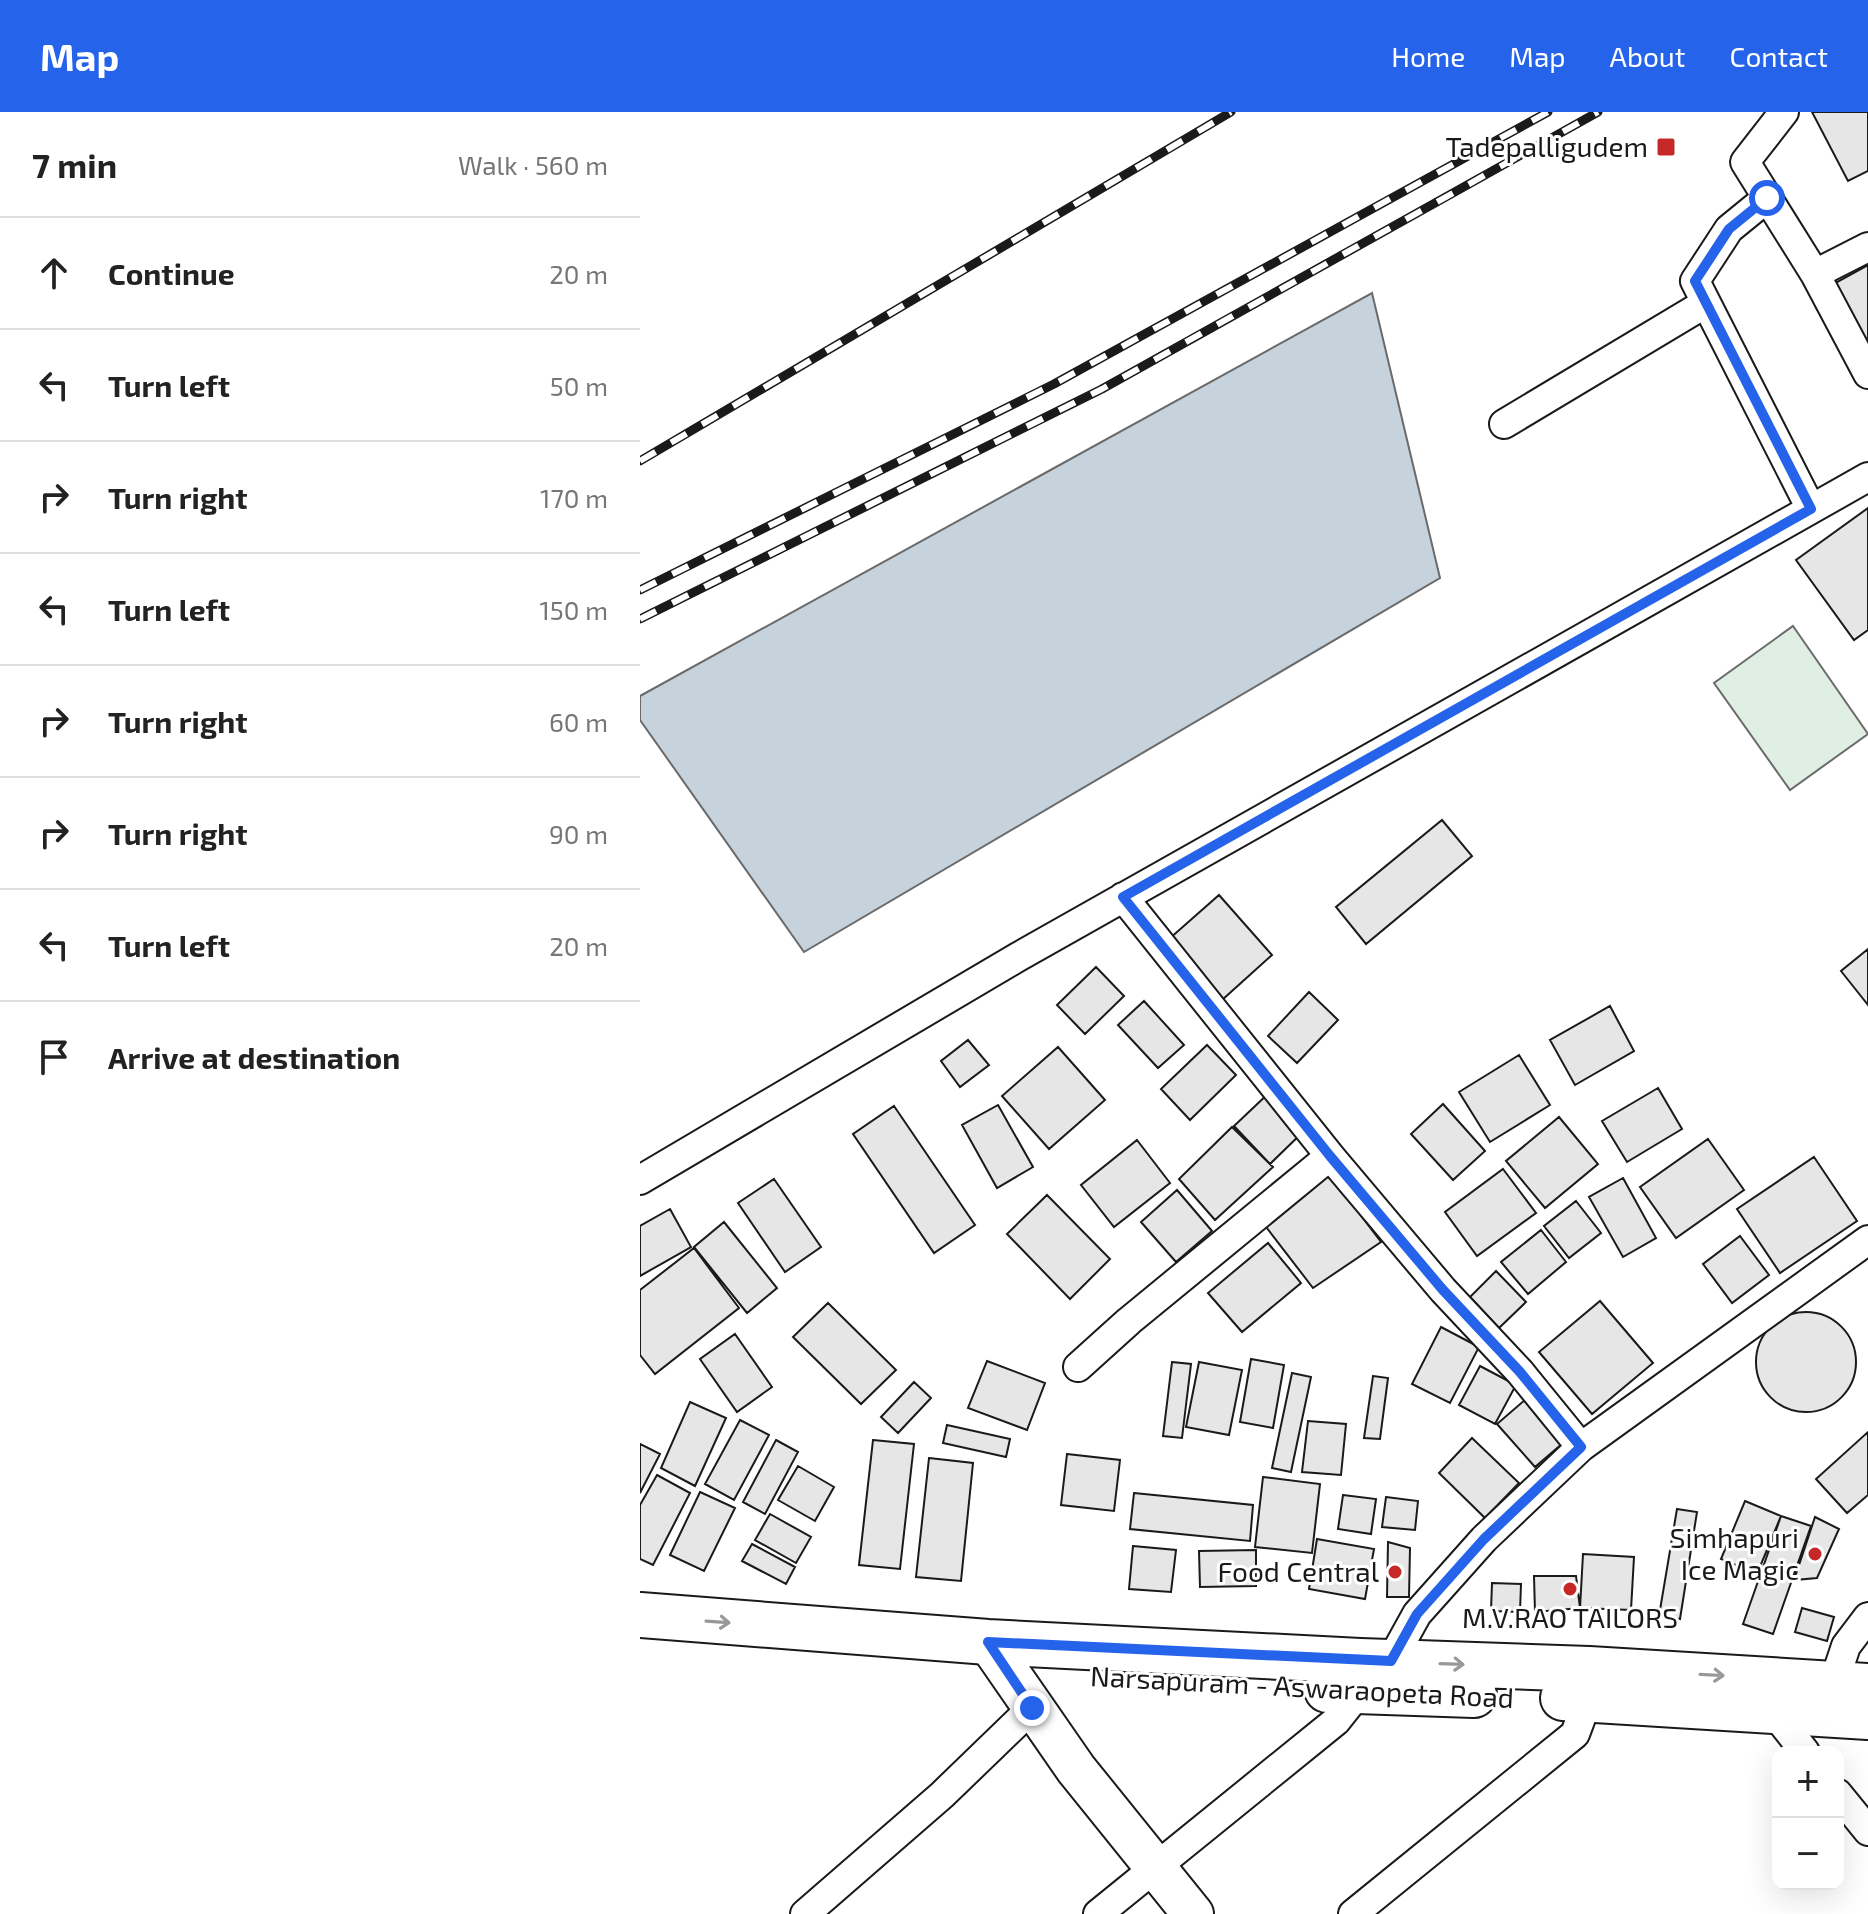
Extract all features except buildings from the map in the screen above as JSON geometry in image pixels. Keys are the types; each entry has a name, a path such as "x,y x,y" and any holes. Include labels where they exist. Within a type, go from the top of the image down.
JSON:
{"main road":[{"name":"Narsapuram - Aswaraopeta Road","path":"640,1615 1009,1675 1391,1661 1762,1677 1850,1685"},
{"name":"Narsapuram - Aswaraopeta Road","path":"640,1646 1009,1675 1359,1692 1588,1699 1868,1717"},
{"path":"1009,1675 1076,1769 1193,1914"}],"street":[{"path":"1784,112 1745,162 1815,274 1868,374"},
{"path":"1767,198 1729,229 1695,281 1811,509"},
{"path":"1815,274 1868,247"},
{"path":"1504,424 1706,303"},
{"path":"640,1180 1123,897 1868,477"},
{"path":"1123,897 1330,1156 1443,1290 1520,1372 1581,1447"},
{"path":"1078,1367 1129,1321 1330,1156"},
{"path":"1391,1661 1417,1614 1484,1539 1581,1447 1868,1240"},
{"path":"1850,1685 1846,1646 1868,1617"},
{"path":"805,1914 942,1795 1009,1675"},
{"path":"1098,1914 1336,1721 1359,1692"},
{"path":"1353,1914 1575,1734 1588,1699"},
{"path":"1772,1710 1800,1746"},
{"path":"1844,1801 1868,1831"}],"green space":[{"path":"1793,626 1868,734 1790,790 1714,683"}],"shaded area":[{"path":"1372,293 1440,578 804,952 640,720 640,696"}],"railway":[{"path":"640,461 1231,112"},
{"path":"640,590 1054,384 1548,112"},
{"path":"640,619 1102,389 1598,112"}],"place":[{"name":"Tadepalligudem","path":"1666,147"},
{"name":"Simhapuri Ice Magic","path":"1815,1554"},
{"name":"Food Central","path":"1395,1572"},
{"name":"M.V.RAO TAILORS","path":"1570,1589"}],"route":[{"path":"1032,1708 988,1642 1391,1661 1417,1614 1484,1539 1581,1447 1520,1372 1443,1290 1330,1156 1123,897 1811,509 1695,281 1729,229 1767,198"}]}
